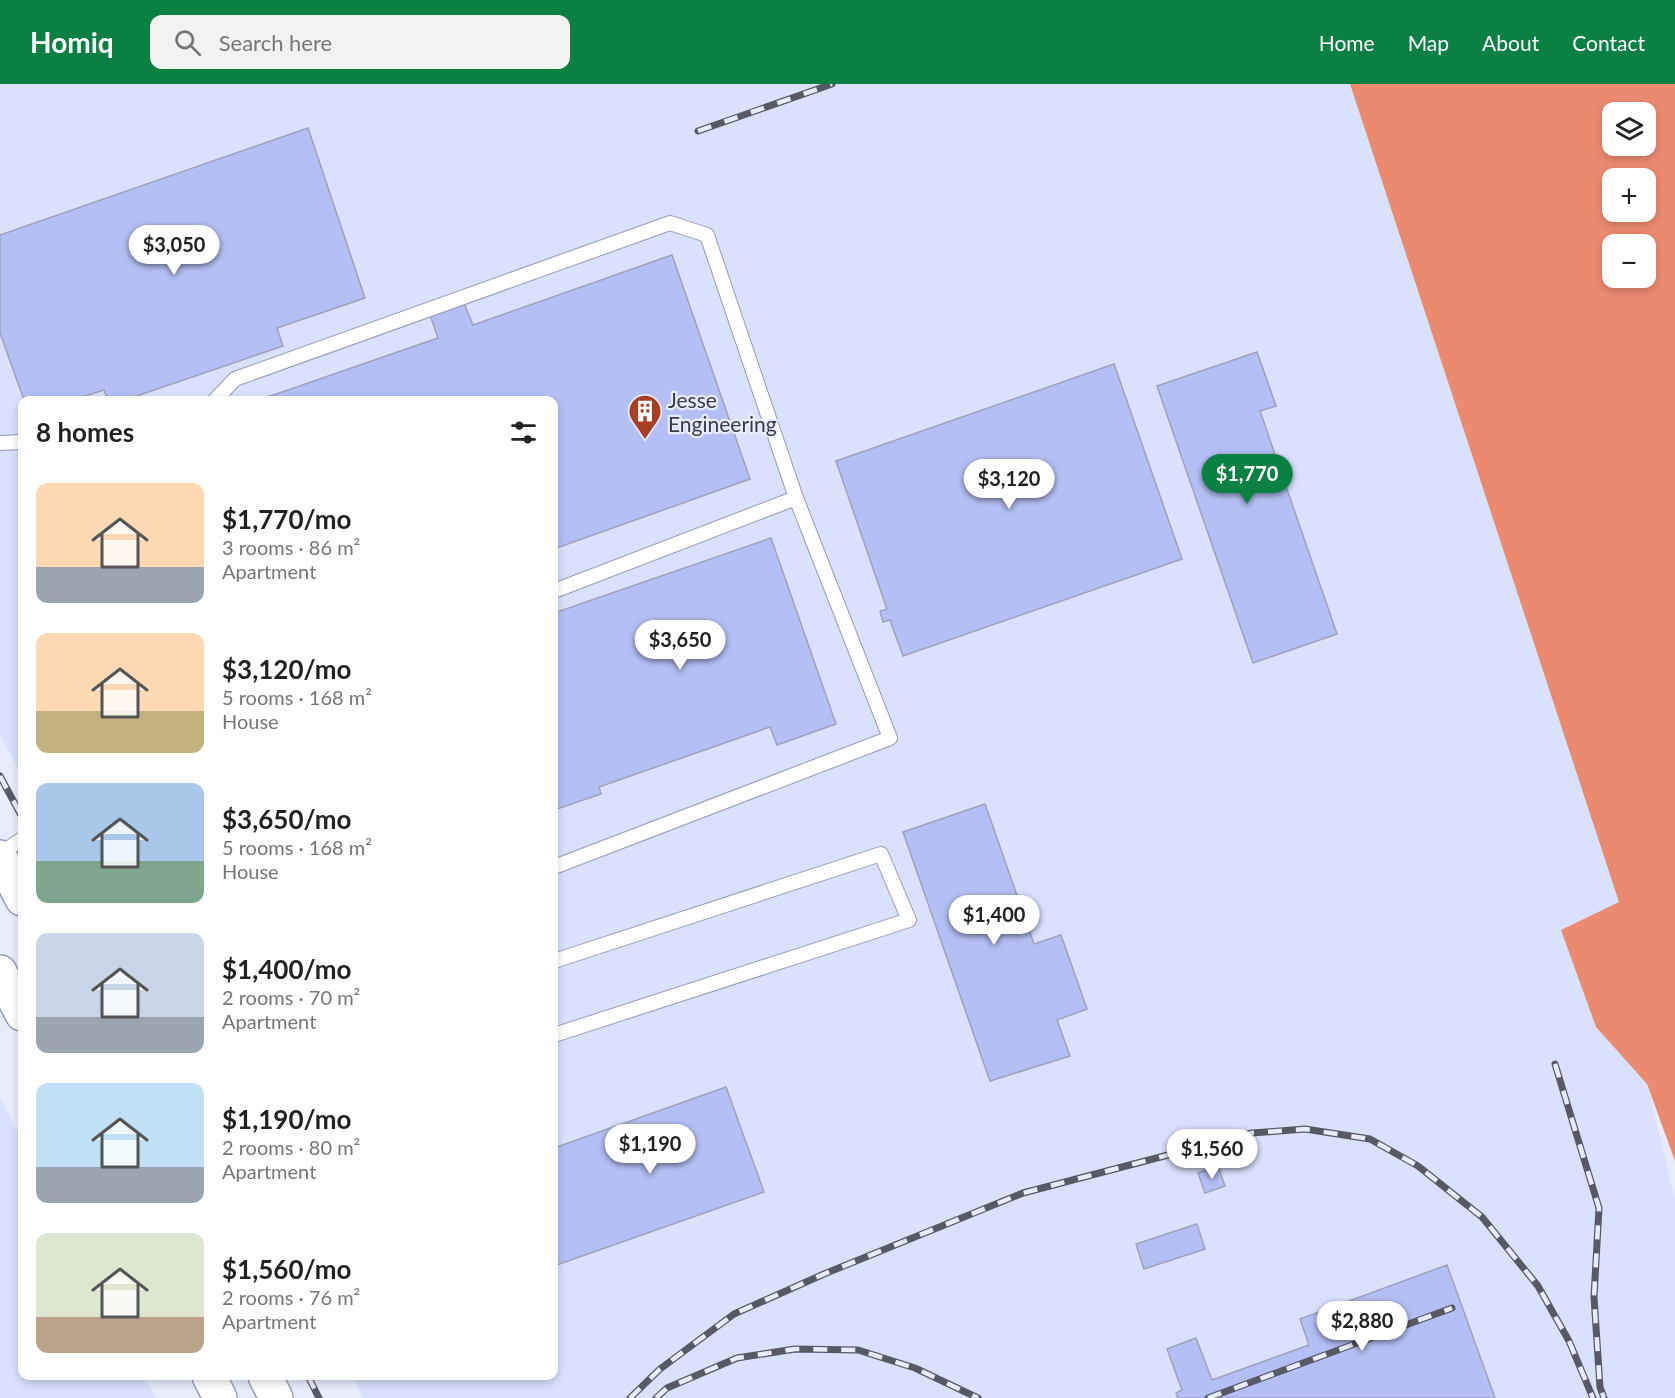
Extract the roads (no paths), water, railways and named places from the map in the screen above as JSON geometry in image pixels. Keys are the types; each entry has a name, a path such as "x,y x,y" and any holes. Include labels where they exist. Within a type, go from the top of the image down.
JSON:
{"main road":[{"path":"0,856 18,891"},
{"path":"0,972 18,1006"},
{"path":"211,1380 220,1398"},
{"path":"267,1380 276,1398"}],"lane":[{"path":"219,396 235,380 670,222 707,235 796,498 890,738 558,865"},
{"path":"0,442 18,442"},
{"path":"558,589 796,498"},
{"path":"0,856 18,842"},
{"path":"558,960 881,854 909,920 558,1034"}],"railway":[{"path":"698,131 832,84"},
{"path":"0,776 18,810"},
{"path":"1555,1064 1599,1208 1594,1297 1600,1387 1604,1398"},
{"path":"630,1398 660,1369 734,1314 824,1274 1023,1193 1252,1133 1305,1129 1370,1139 1418,1166 1482,1217 1538,1286 1569,1341 1593,1398"},
{"path":"1208,1398 1452,1308"},
{"path":"656,1398 667,1388 737,1358 795,1349 858,1350 915,1368 978,1398"},
{"path":"310,1380 319,1398"}],"place":[{"name":"Jesse Engineering","path":"645,440"}]}
